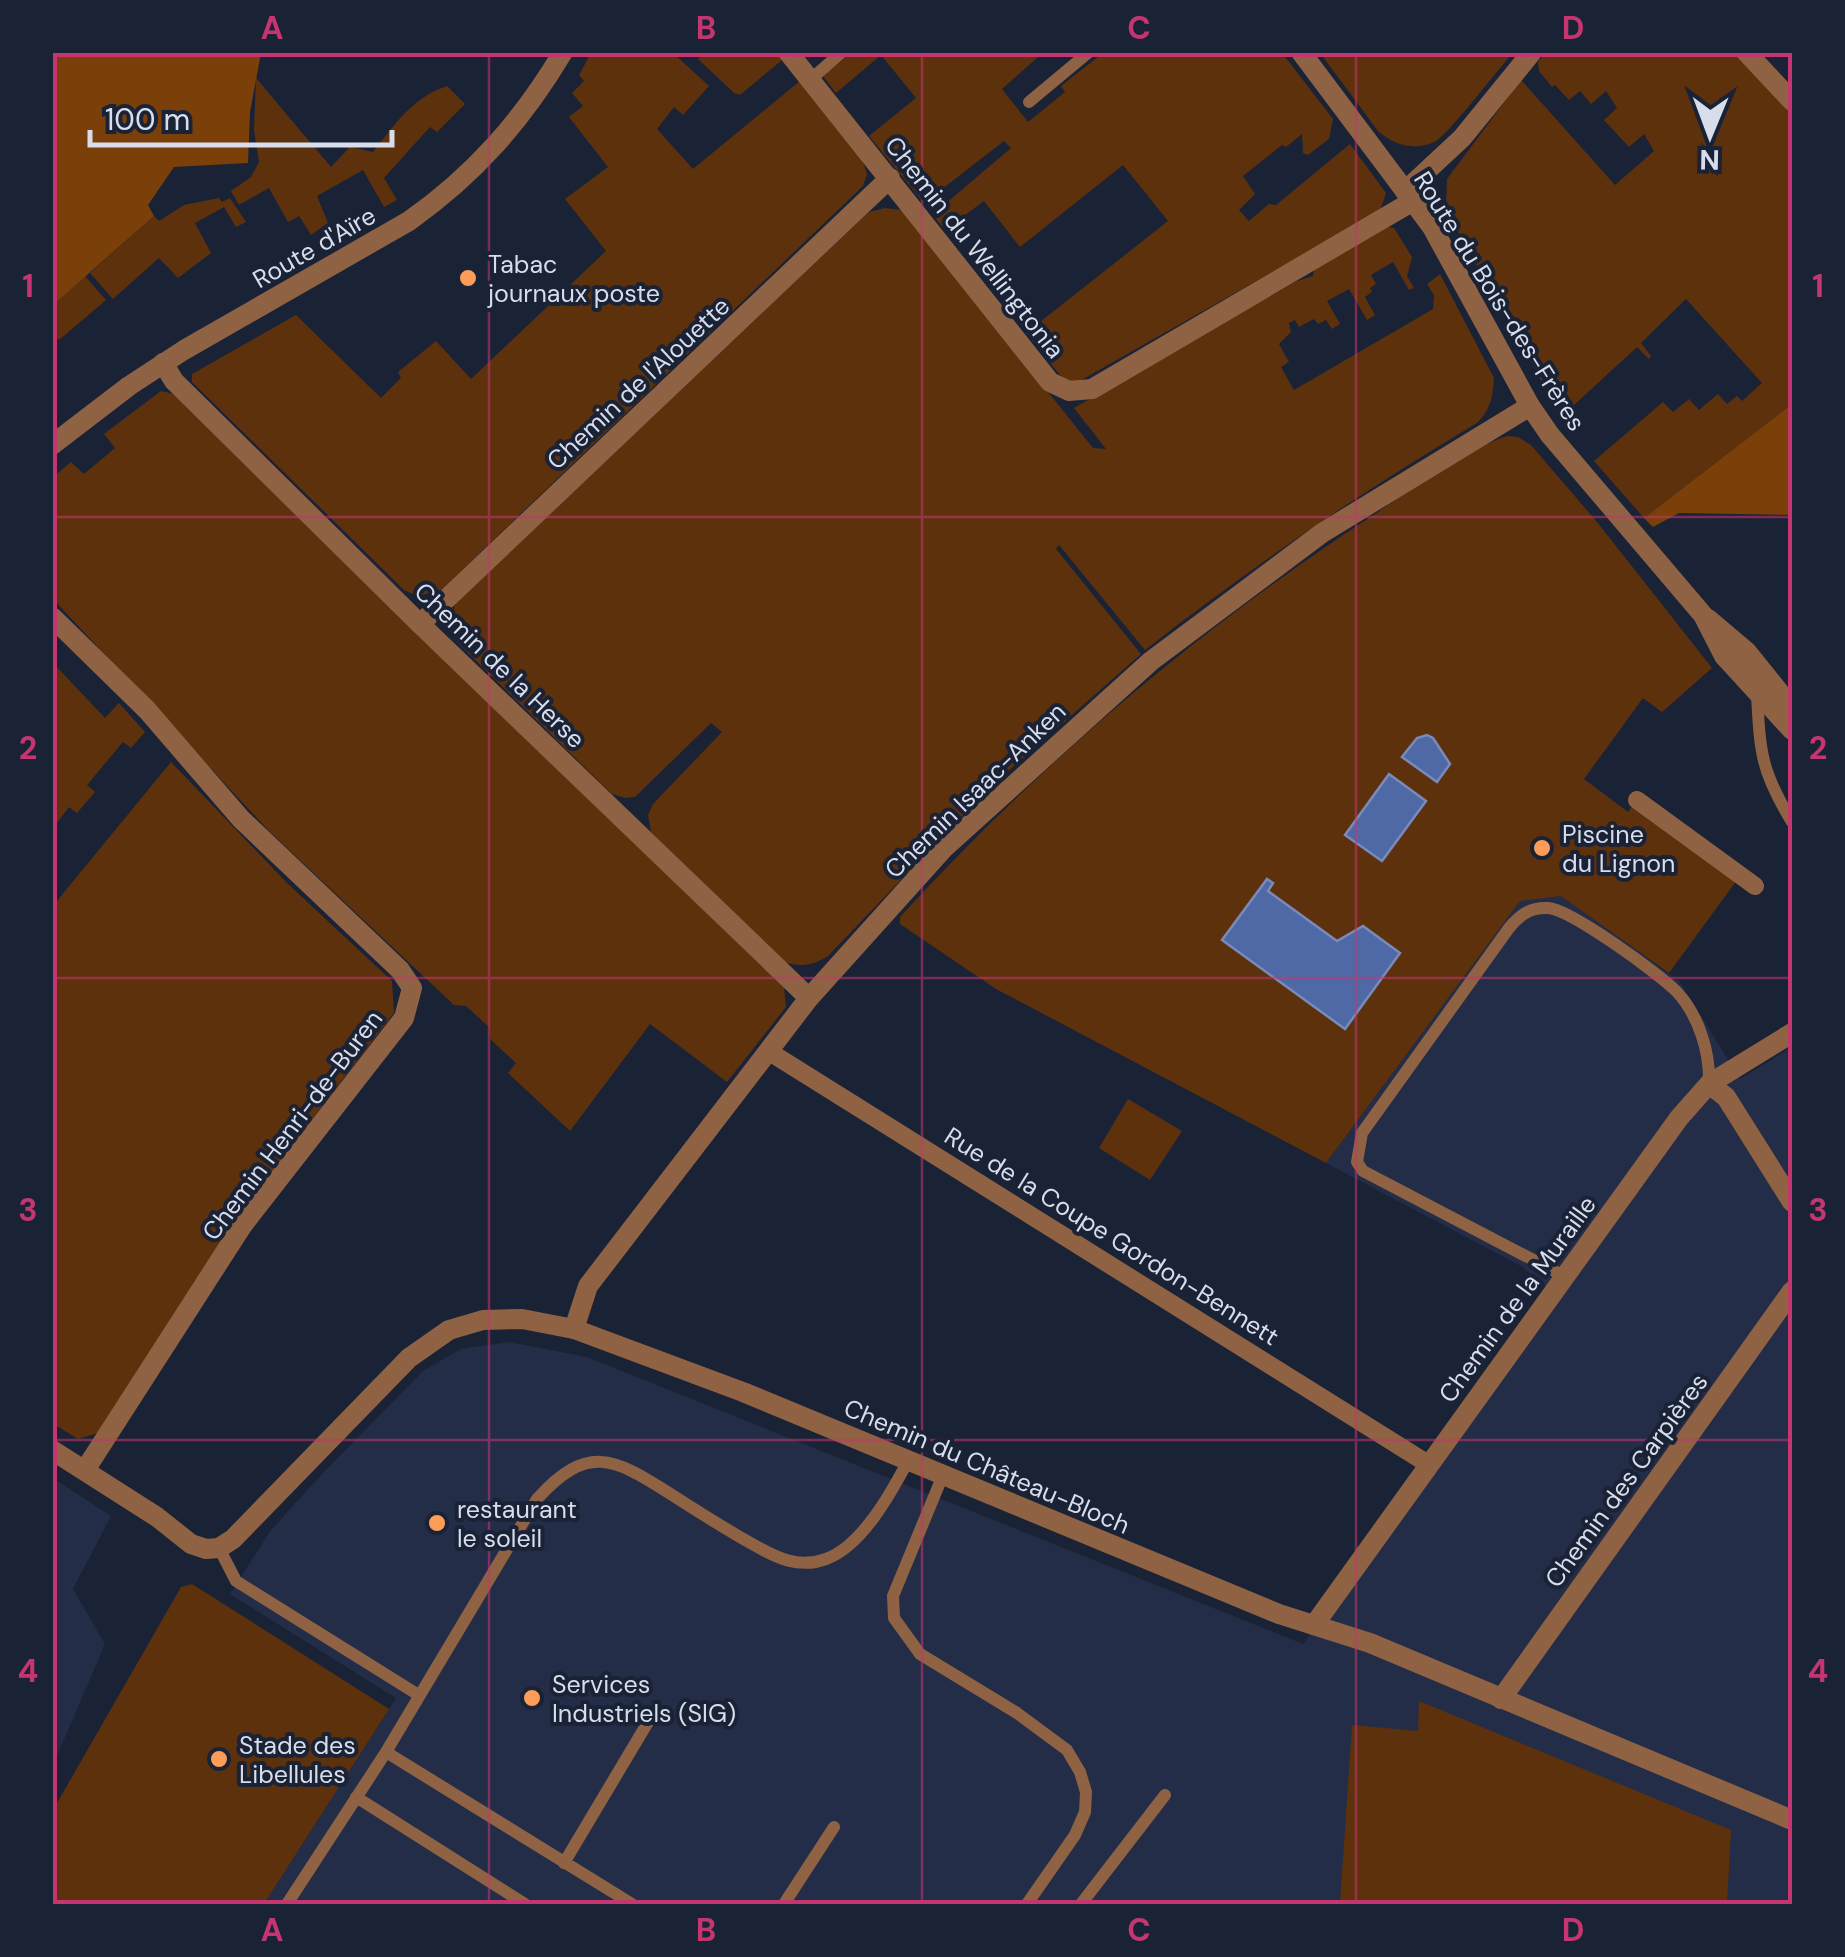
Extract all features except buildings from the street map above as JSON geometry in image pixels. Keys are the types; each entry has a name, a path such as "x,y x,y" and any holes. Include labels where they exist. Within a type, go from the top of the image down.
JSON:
{"street":[{"name":"Route d'Aïre","path":"52,445 163,364 410,222 438,201 502,140 563,52"},
{"name":"Chemin du Wellingtonia","path":"788,52 1050,382 1069,391 1092,389 1409,196 1532,52"},
{"name":"Route du Bois-des-Frères","path":"1301,52 1432,227 1530,406 1597,494 1703,615 1735,639 1792,708"},
{"path":"1746,52 1792,100"},
{"name":"Chemin de l'Alouette","path":"420,624 890,178"},
{"name":"Chemin de la Herse","path":"163,364 174,381 420,624 808,998"},
{"name":"Chemin Isaac-Anken","path":"574,1329 588,1286 808,998 944,848 1121,685 1322,533 1530,406"},
{"name":"Route du Bois-des-Frères","path":"1703,615 1724,656 1792,730"},
{"name":"Chemin Henri-de-Buren","path":"52,617 147,710 241,819 400,970 412,988 404,1018 242,1226 85,1470"},
{"path":"1636,800 1755,886"},
{"name":"Chemin de la Muraille","path":"1314,1626 1679,1118 1709,1084 1792,1033"},
{"name":"Rue de la Coupe Gordon-Bennett","path":"768,1051 1428,1464"},
{"path":"1709,1084 1726,1097 1792,1202"},
{"name":"Chemin des Carpières","path":"1500,1699 1792,1291"},
{"name":"Chemin du Château-Bloch","path":"219,1548 233,1539 434,1338 466,1323 500,1318 574,1329 694,1372 1314,1626 1370,1642 1792,1820"},
{"path":"52,1450 157,1517 191,1544 219,1548"}],"lane":[{"path":"810,80 842,52"},
{"path":"1029,102 1090,52"},
{"path":"1756,694 1759,742 1766,773 1792,822"},
{"path":"1564,1276 1363,1171 1358,1162 1362,1132 1509,928 1522,913 1536,909 1564,911 1663,980 1679,994 1701,1033 1709,1084"},
{"path":"287,1904 386,1752 417,1694 537,1499 559,1474 580,1464 605,1461 629,1468 725,1530 777,1558 800,1564 828,1559 854,1539 883,1505 908,1461"},
{"path":"943,1475 894,1596 894,1618 920,1654 1067,1750 1080,1772 1086,1792 1085,1812 1076,1834 1032,1903"},
{"path":"219,1548 236,1582 417,1694"},
{"path":"564,1863 654,1712"},
{"path":"386,1752 632,1904"},
{"path":"1080,1904 1165,1795"},
{"path":"356,1797 525,1904"},
{"path":"784,1904 834,1827"}],"shaded area":[{"path":"53,52 261,53 250,112 248,163 174,167 148,205 154,216 53,305"},
{"path":"704,52 780,52 782,56 740,95 698,59"},
{"path":"591,53 673,53 709,86 683,115 674,107 657,129 693,169 800,81 862,159 867,174 863,186 440,591 417,596 404,590 192,382 192,374 296,315 381,398 401,378 398,372 436,341 471,379 606,251 565,199 608,167 569,117 583,106 572,93 584,81 579,75"},
{"path":"851,53 1048,53 1038,57 1002,89 1028,122 1065,92 1061,86 1103,53 1282,53 1333,119 1329,139 1308,155 1303,153 1302,134 1286,147 1282,145 1243,176 1255,194 1239,210 1249,221 1269,204 1276,205 1350,144 1386,193 1380,211 1076,383 1064,380 1026,333 1168,221 1123,165 1020,247 984,201 945,230 936,219 938,210 1011,148 1004,141 924,203 869,136 916,98 881,55 836,93 823,76"},
{"path":"1320,53 1513,53 1442,136 1413,146 1391,140 1378,131"},
{"path":"1545,53 1735,53 1792,112 1792,404 1644,518 1594,461 1663,402 1673,412 1689,399 1699,410 1718,394 1727,404 1737,396 1742,401 1762,383 1686,299 1641,343 1651,356 1649,359 1637,347 1561,417 1446,210 1447,179 1521,80 1615,185 1654,151 1644,134 1629,147 1604,120 1617,108 1606,91 1591,104 1580,91 1569,100 1555,85 1552,87 1539,71 1538,62"},
{"path":"256,78 331,167 350,147 373,152 406,113 435,91 447,86 465,104 437,132 430,127 384,178 397,200 384,207 363,170 317,196 328,223 311,235 299,216 288,222 269,188 239,205 231,191 251,177 259,162 254,130"},
{"path":"219,198 222,202 230,198 246,222 236,227 224,207 195,223 211,253 178,278 159,258 113,299 90,273 154,216 159,221 184,205"},
{"path":"885,208 902,210 1093,448 1106,449 1074,408 1297,281 1313,276 1314,270 1388,227 1394,228 1412,257 1407,276 1414,288 1409,290 1393,262 1371,275 1376,284 1365,297 1375,315 1367,320 1349,289 1327,301 1340,324 1332,329 1326,320 1318,324 1314,319 1299,327 1295,320 1289,323 1291,332 1279,344 1289,362 1281,367 1294,390 1433,309 1434,295 1427,284 1440,274 1494,378 1494,385 1488,408 1477,423 1307,531 1145,650 1059,545 1056,549 1141,654 989,788 828,956 812,964 796,965 784,962 651,832 648,815 653,804 722,732 711,723 635,797 612,794 458,643 451,620 455,604 869,212"},
{"path":"85,276 106,300 59,340 53,333 52,305"},
{"path":"161,391 174,394 784,988 786,1007 727,1082 650,1024 570,1131 508,1073 516,1063 490,1039 489,1027 466,1006 454,1005 270,832 53,599 52,478 71,462 84,474 115,448 104,434"},
{"path":"1792,404 1792,515 1679,513 1653,527 1644,518"},
{"name":"Piscine du Lignon","path":"1507,436 1531,445 1712,668 1662,712 1643,698 1584,779 1628,812 1633,805 1737,880 1669,973 1561,896 1520,901 1326,1163 996,989 900,924 900,917 1008,806 1122,702 1305,561 1436,473","holes":["1273,883 1267,890 1337,941 1222,940"]},
{"path":"53,663 105,718 119,703 145,732 131,748 123,742 87,785 95,792 77,813 69,807 53,828"},
{"path":"171,762 287,883 392,981 394,1013 239,1214 98,1433 78,1439 52,1423 52,907"},
{"path":"1561,895 1680,982 1740,1079 1792,1047 1792,1904 264,1904 396,1698 230,1594 271,1530 323,1473 423,1371 461,1349 509,1342 587,1357 1303,1644 1560,1298 1521,1266 1326,1163 1520,901"},
{"path":"1128,1099 1182,1131 1150,1180 1099,1148"},
{"path":"53,1478 111,1516 73,1589 105,1644 53,1765"},
{"name":"Stade des Libellules","path":"192,1584 389,1709 264,1904 53,1904 53,1810 181,1587"},
{"path":"1419,1701 1731,1830 1727,1904 1340,1904 1352,1725 1418,1731"}],"water":[{"path":"1427,735 1450,764 1437,782 1402,757 1417,738"},
{"path":"1389,774 1426,801 1382,861 1345,835"},
{"path":"1267,879 1273,883 1268,891 1337,941 1363,926 1400,953 1345,1029 1222,940"}],"place":[{"name":"Tabac journaux poste","path":"468,278"},
{"name":"Piscine du Lignon","path":"1542,848"},
{"name":"restaurant le soleil","path":"437,1523"},
{"name":"Services Industriels (SIG)","path":"532,1698"},
{"name":"Stade des Libellules","path":"219,1759"}]}
